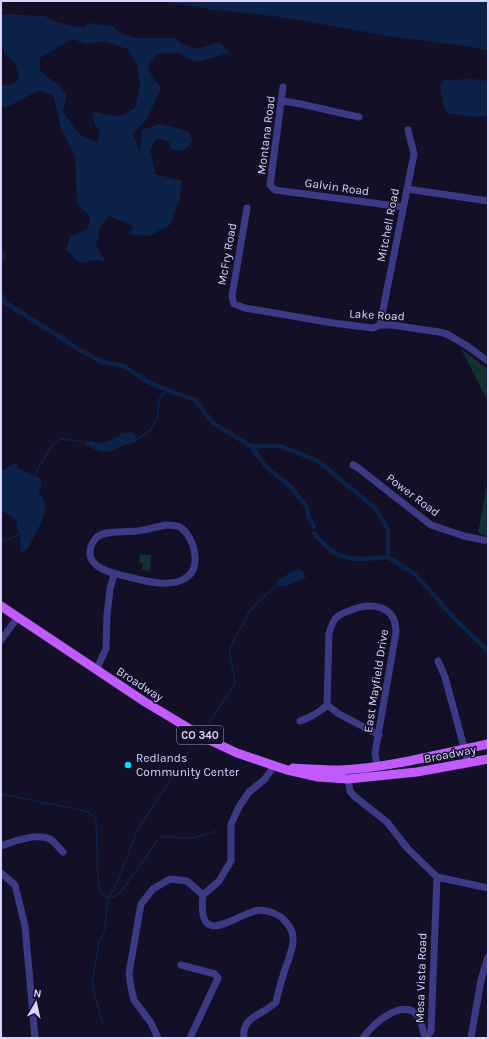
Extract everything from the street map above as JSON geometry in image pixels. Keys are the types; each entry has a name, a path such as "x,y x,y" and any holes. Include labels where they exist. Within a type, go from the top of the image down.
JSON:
{"main road":[{"name":"Broadway","path":"1,606 145,702 205,738 229,750 274,766 301,774 318,777 348,779 424,771 488,759"},
{"name":"Broadway","path":"274,766 341,770 377,766 488,744"},
{"path":"377,766 382,770 391,772 424,771"}],"street":[{"name":"Montana Road","path":"270,185 283,87"},
{"path":"281,101 304,104 359,118"},
{"name":"Mitchell Road","path":"380,325 414,154 408,130"},
{"name":"Galvin Road","path":"270,185 275,190 403,207"},
{"path":"407,189 488,201"},
{"name":"McFry Road","path":"234,304 232,296 246,208"},
{"name":"Lake Road","path":"234,304 245,308 333,323 373,328 380,325 392,325 440,332 447,334 467,346 488,361"},
{"name":"Power Road","path":"353,465 358,467 431,525 464,536 488,541"},
{"path":"172,525 180,527 187,535 195,550 196,561 193,571 185,579 174,583 150,583 114,574 100,568 93,562 90,552 92,544 98,536 107,533 138,531 172,525"},
{"path":"96,670 106,648 107,615 110,589 114,574"},
{"name":"East Mayfield Drive","path":"328,705 329,633 336,618 353,609 368,606 388,611 396,623 396,632 375,753 377,766"},
{"path":"1,640 18,617"},
{"path":"438,661 445,677 468,762"},
{"path":"300,721 311,717 328,705 339,714 379,735"},
{"path":"244,1038 246,1023 276,1002 293,943 292,932 286,920 277,914 262,910 255,911 224,925 214,926 206,922 201,909 203,895 219,881 231,861 231,824 239,807 249,792 265,779 274,766"},
{"path":"348,779 350,791 354,796 387,822 408,849 437,877 488,888"},
{"path":"1,846 37,836 49,839 56,843 63,852"},
{"path":"1,873 15,885 25,926 35,1038"},
{"name":"Mesa Vista Road","path":"363,1038 382,1018 398,1010 413,1012 420,1020 424,1034 428,1035 430,1031 437,877"},
{"path":"158,1038 151,1023 134,1000 129,973 141,904 154,888 170,879 187,881 203,895"},
{"path":"471,1038 481,980 488,957"},
{"path":"181,965 215,974 218,978 190,1038"}],"green space":[{"path":"461,349 488,369 488,399 485,396"},
{"path":"488,478 488,536 478,533"},
{"path":"140,554 151,555 150,571 142,570 143,563 139,562"}],"water":[{"path":"161,1 488,1 488,51 465,46 401,38 280,17 208,9"},
{"path":"1,14 45,16 55,22 83,28 88,23 112,26 122,34 136,38 175,38 181,43 192,48 201,48 219,42 230,53 196,62 177,53 158,54 148,66 153,78 161,88 148,117 133,134 140,152 142,130 159,124 188,131 193,141 184,151 172,150 169,142 157,138 150,149 155,174 182,181 180,198 170,225 149,236 130,234 133,226 109,216 100,227 96,246 106,262 95,260 80,263 66,250 70,236 87,230 90,217 77,203 75,156 61,129 53,96 40,90 5,108 1,104 1,85 9,85 19,79 15,63 4,52 1,44","holes":["72,39 87,44 104,41 127,49 136,62 140,84 135,108 119,117 92,111 95,125 100,131 97,143 79,134 63,112 67,95 60,86 40,71 40,58"]},
{"path":"473,79 488,81 488,116 472,117 448,113 443,105 440,87 443,80"},
{"path":"132,432 136,435 137,441 112,451 104,452 85,445 85,442 92,441 98,443 108,441 116,438 122,433"},
{"path":"14,463 18,464 16,468 39,478 42,482 39,491 46,506 42,521 27,550 21,552 21,536 16,520 1,510 1,472"},
{"path":"298,568 302,570 306,578 288,585 280,587 276,586 278,580"}],"waterway":[{"path":"1,251 3,255 1,260"},
{"path":"1,294 3,301 80,350 102,362 124,366 146,381 195,400 213,423 251,446 280,446 318,461 376,509 388,530 388,557"},
{"path":"137,439 150,431 158,416 159,399 167,390"},
{"path":"34,476 52,445 61,439 85,442"},
{"path":"251,446 266,467 290,486 307,507 308,516 314,527"},
{"path":"1,541 12,538 21,533"},
{"path":"314,533 323,544 341,556 356,559 388,557 416,575 452,616 488,651"},
{"path":"209,723 235,684 230,654 233,641 252,608 276,586"},
{"path":"103,1024 92,984 99,942 105,930 108,898 115,888 138,829 191,748"},
{"path":"1,794 90,813 96,820 98,882 101,894 108,898 116,896 124,888 157,841 163,837 192,838 217,831"}],"place":[{"name":"Redlands Community Center","path":"128,765"}]}
